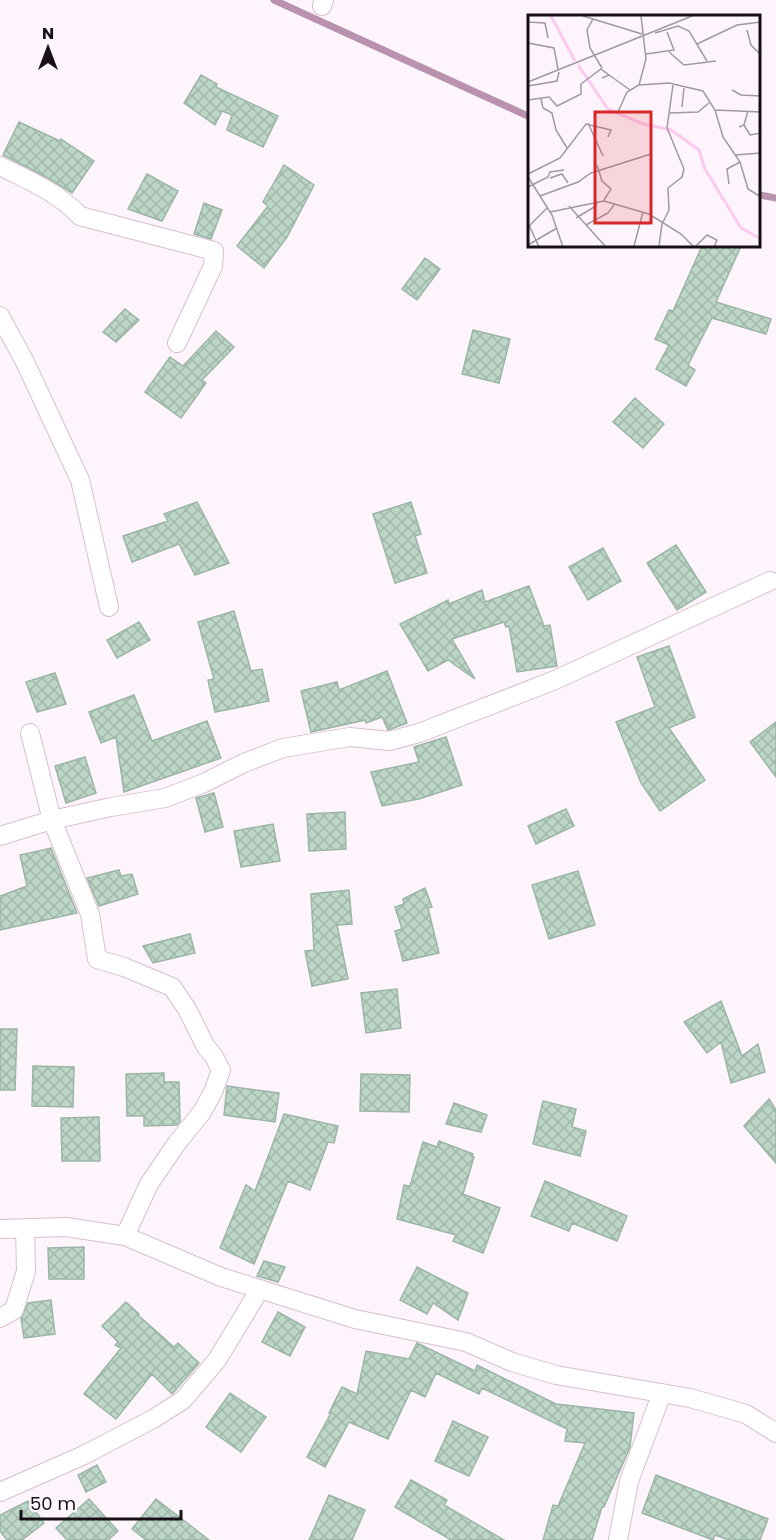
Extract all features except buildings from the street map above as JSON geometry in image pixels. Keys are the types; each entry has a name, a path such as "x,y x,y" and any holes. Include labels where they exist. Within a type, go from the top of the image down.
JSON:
{"street":[{"path":"0,166 65,200 80,216 214,251 213,266 177,343"},
{"path":"0,316 24,360 80,480 109,607"},
{"path":"0,836 52,820 165,798 283,748 350,737 389,741 418,733 555,680 770,581"},
{"path":"30,733 52,820 90,914 97,959 124,967 172,987 221,1070 202,1112 149,1184 125,1236"},
{"path":"0,1228 66,1227 125,1236 221,1277 355,1319 466,1342 512,1362 555,1375 690,1398 746,1414 776,1433"},
{"path":"0,1318 14,1310 26,1271 25,1228"},
{"path":"0,1492 84,1455 153,1419 183,1400 217,1360 260,1289"},
{"path":"618,1540 629,1482 662,1393"}],"waterway":[{"path":"274,0 528,116"},
{"path":"761,195 776,198"}]}
